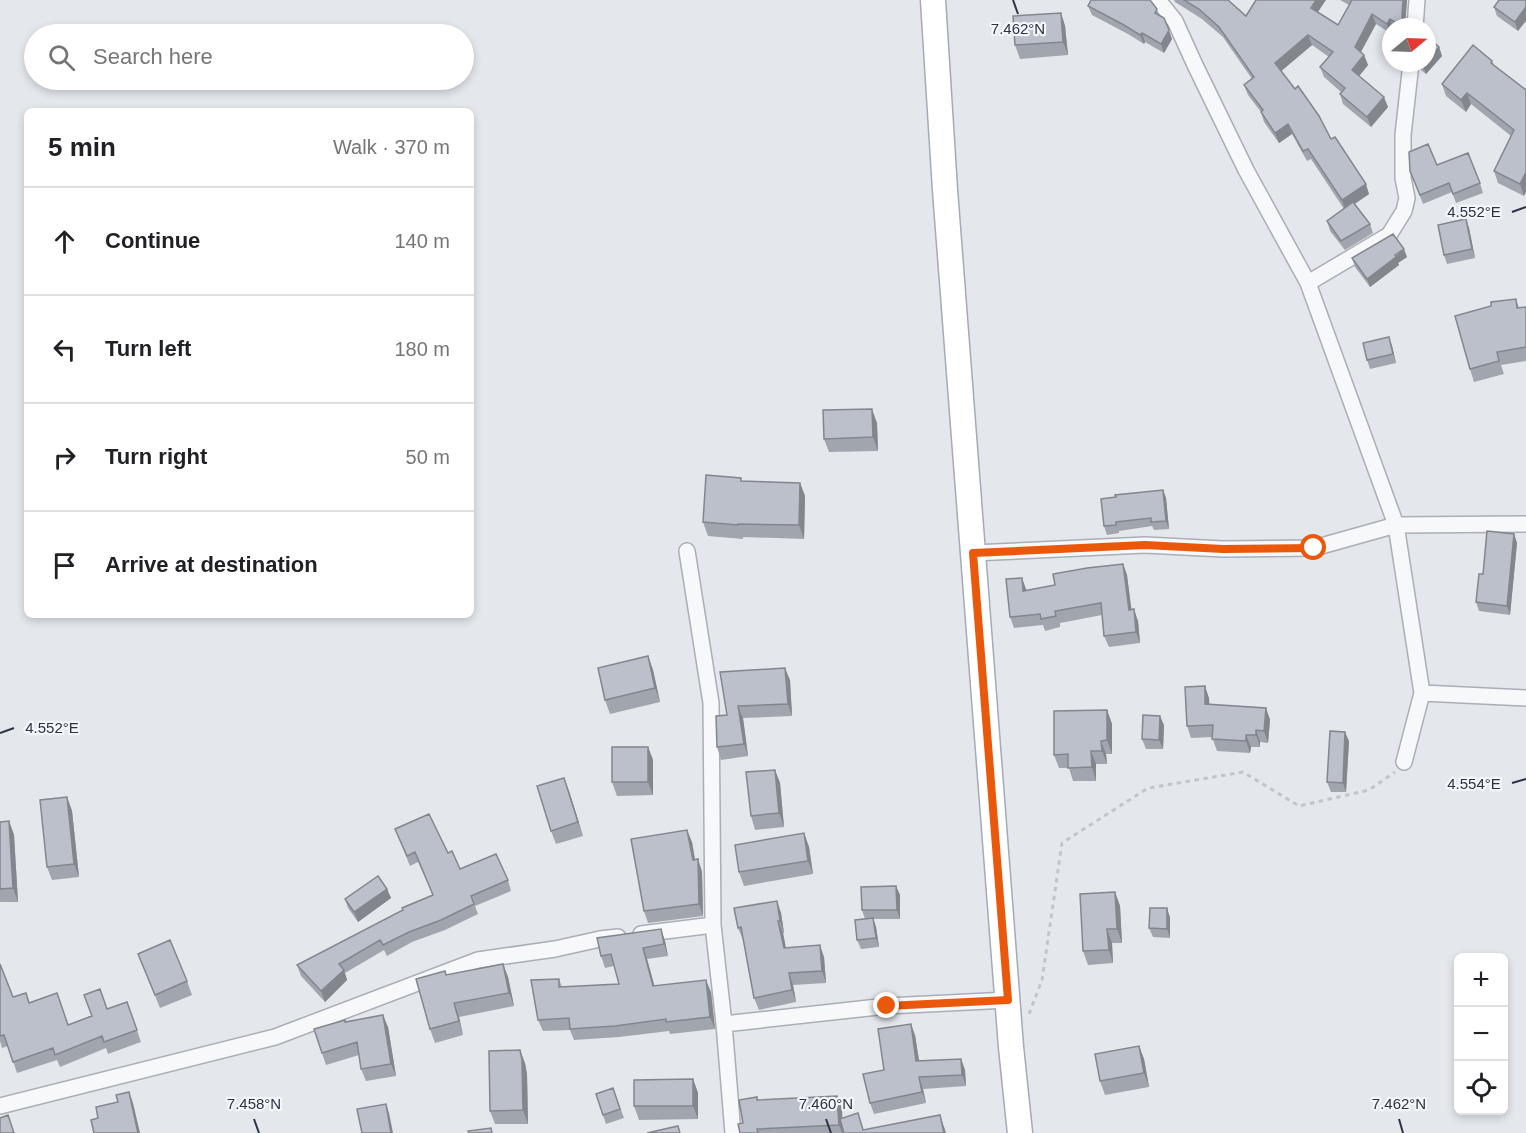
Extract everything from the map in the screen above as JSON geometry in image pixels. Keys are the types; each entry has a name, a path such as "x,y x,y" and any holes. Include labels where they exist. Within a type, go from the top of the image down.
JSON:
{"main road":[{"path":"933,0 973,553 1011,1047 1020,1133"}],"street":[{"path":"1158,0 1175,21 1246,170 1308,283 1396,525 1422,693 1404,762"},
{"path":"1415,18 1418,0"},
{"path":"1308,283 1389,236 1404,212 1407,198 1403,178 1403,135 1410,72"},
{"path":"973,553 1145,545 1223,549 1314,548 1396,525 1526,524"},
{"path":"687,551 711,704 713,925 733,1133"},
{"path":"1422,693 1526,698"},
{"path":"0,1106 275,1037 478,960 555,950 600,939 713,925"},
{"path":"724,1024 887,1006 1008,1000"}],"path":[{"path":"1027,1020 1042,980 1062,843 1148,788 1242,772 1299,806 1369,790 1399,769 1404,762"}],"building":[{"path":"1091,0 1150,0 1157,9 1155,13 1164,18 1169,30 1161,44 1088,6"},
{"path":"1184,0 1228,0 1246,16 1256,0 1316,0 1311,8 1338,25 1352,0 1403,0 1402,18 1382,18 1382,21 1372,14 1355,47 1364,55 1352,70 1384,97 1367,117 1340,94 1345,88 1320,67 1333,52 1308,35 1275,63 1295,89 1298,86 1319,116 1331,139 1335,137 1366,184 1342,200 1308,149 1303,151 1288,124 1275,133 1261,112 1263,110 1244,85 1254,77 1219,27 1199,9"},
{"path":"1499,0 1526,0 1526,7 1515,22 1494,7"},
{"path":"1061,13 1063,42 1015,45 1013,16"},
{"path":"1473,45 1492,61 1491,63 1526,90 1526,172 1520,184 1494,171 1514,130 1467,93 1461,100 1442,84"},
{"path":"1428,144 1437,165 1468,153 1480,183 1453,194 1449,183 1420,195 1410,171 1409,152"},
{"path":"1353,202 1370,224 1341,241 1327,221"},
{"path":"1466,219 1472,249 1444,255 1438,225"},
{"path":"1393,234 1404,249 1367,279 1352,258"},
{"path":"1516,299 1517,308 1526,307 1526,347 1497,352 1499,361 1470,369 1455,316 1491,306 1491,302"},
{"path":"1389,337 1393,354 1367,360 1363,343"},
{"path":"872,409 873,437 824,439 823,410"},
{"path":"706,475 741,478 741,481 800,483 799,525 738,525 703,522"},
{"path":"1163,490 1166,521 1151,522 1151,518 1116,522 1116,525 1104,526 1101,499 1116,497 1115,495"},
{"path":"1487,531 1514,534 1507,606 1476,602 1479,574 1483,574"},
{"path":"1123,564 1129,610 1134,609 1136,632 1104,636 1101,603 1055,611 1056,616 1041,619 1040,614 1010,617 1006,579 1022,578 1023,591 1055,585 1053,574"},
{"path":"648,656 655,688 605,700 598,668"},
{"path":"785,668 788,704 738,706 744,744 717,747 716,716 727,715 720,672"},
{"path":"1205,686 1205,704 1266,708 1264,731 1256,730 1256,735 1246,735 1246,741 1212,739 1213,725 1187,726 1185,687"},
{"path":"1107,710 1107,740 1101,741 1102,751 1091,751 1092,767 1068,768 1068,754 1054,755 1054,711"},
{"path":"1143,715 1160,716 1159,740 1142,739"},
{"path":"1330,731 1345,732 1343,783 1327,782"},
{"path":"612,747 648,747 648,782 612,782"},
{"path":"775,770 779,813 751,816 746,772"},
{"path":"564,778 578,822 551,831 537,786"},
{"path":"67,797 74,864 47,867 40,800"},
{"path":"429,814 448,853 452,851 460,869 496,854 508,880 471,896 474,904 383,945 380,940 339,964 344,970 321,991 297,965 403,910 402,908 433,895 415,852 407,856 395,829"},
{"path":"9,821 13,888 0,889 0,822"},
{"path":"687,830 693,860 698,859 699,904 644,911 631,839"},
{"path":"804,833 808,861 739,872 735,845"},
{"path":"378,876 387,889 354,912 345,899"},
{"path":"896,886 897,910 862,910 861,887"},
{"path":"1115,892 1117,929 1107,929 1109,950 1083,951 1080,894"},
{"path":"777,901 780,921 778,921 784,948 820,945 822,971 789,973 792,990 754,998 741,927 738,928 734,908"},
{"path":"1150,908 1167,908 1167,929 1149,928"},
{"path":"873,918 876,938 857,940 855,920"},
{"path":"661,929 664,944 643,948 653,986 706,980 710,1017 570,1029 569,1018 538,1020 531,980 559,979 559,987 619,984 611,954 601,956 597,938"},
{"path":"170,940 187,981 155,995 138,954"},
{"path":"0,964 13,997 26,993 29,1003 57,993 68,1025 92,1016 84,995 100,989 107,1009 127,1002 137,1030 104,1042 102,1036 55,1055 53,1048 13,1062 4,1035 0,1036"},
{"path":"503,964 509,993 454,1003 459,1021 430,1029 416,979 445,971 446,975"},
{"path":"383,1015 391,1064 361,1069 357,1042 322,1053 314,1029 345,1020 345,1022"},
{"path":"911,1024 916,1061 961,1059 962,1075 919,1077 922,1092 870,1103 863,1074 884,1070 878,1029"},
{"path":"1139,1046 1144,1073 1100,1081 1095,1054"},
{"path":"520,1050 523,1110 490,1111 489,1051"},
{"path":"693,1079 693,1106 634,1106 634,1080"},
{"path":"613,1088 620,1109 603,1115 596,1094"},
{"path":"129,1092 138,1133 94,1133 91,1120 98,1118 96,1107 118,1102 116,1095"},
{"path":"837,1096 839,1125 757,1129 758,1133 740,1133 738,1124 743,1123 739,1100 757,1097 757,1100"},
{"path":"386,1104 391,1133 362,1133 357,1109"},
{"path":"858,1113 863,1130 940,1115 944,1133 844,1133 840,1119"},
{"path":"8,1115 14,1133 0,1133 0,1118"},
{"path":"678,1126 680,1133 647,1133"},
{"path":"491,1128 492,1133 469,1133 468,1131"}],"route":[{"path":"887,1006 1008,1000 973,553 1145,545 1223,549 1314,548"}]}
